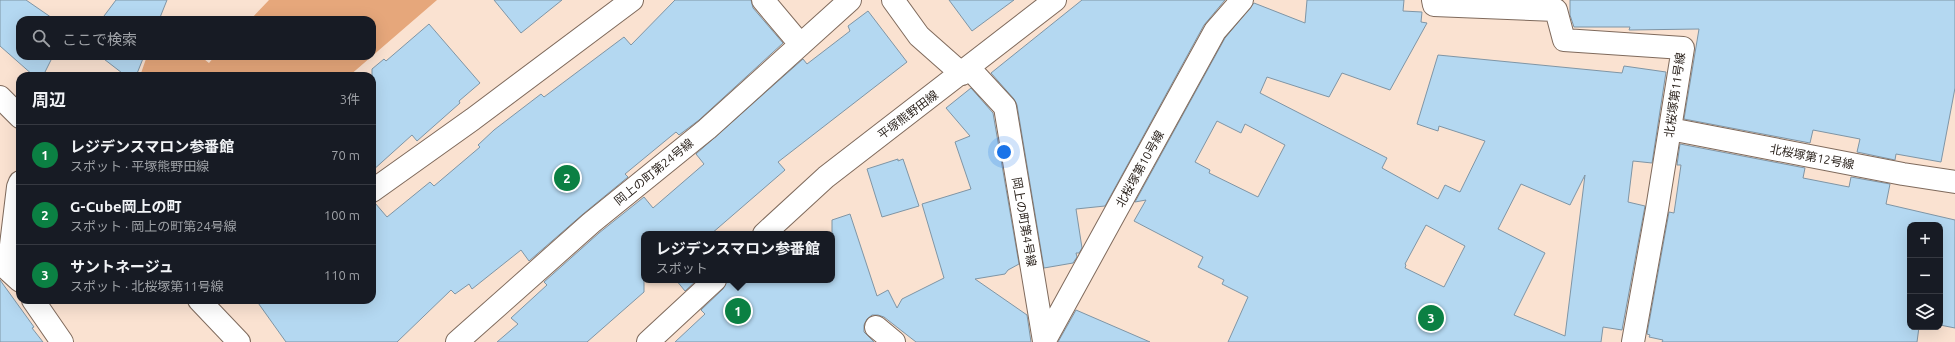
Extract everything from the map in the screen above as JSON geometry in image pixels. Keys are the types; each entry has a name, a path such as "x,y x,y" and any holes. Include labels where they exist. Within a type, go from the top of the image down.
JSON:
{"main road":[{"path":"376,188 473,119 632,0"},
{"path":"763,0 800,44"},
{"name":"岡上の町第24号線","path":"457,342 591,223 707,130 850,0"},
{"name":"岡上の町第4号線","path":"893,0 919,36 965,71 1005,107 1044,342"},
{"name":"平塚熊野田線","path":"767,231 826,177 1055,0"},
{"name":"北桜塚第10号線","path":"1044,342 1215,31 1242,0"},
{"name":"北桜塚第11号線","path":"1433,0 1434,5 1556,10 1564,40 1683,48 1633,342"},
{"path":"0,97 16,113"},
{"name":"北桜塚第12号線","path":"1670,130 1902,174 1955,182"},
{"path":"9,274 16,206"},
{"path":"648,342 712,283"},
{"path":"36,304 62,342"},
{"path":"209,304 239,342"},
{"path":"876,327 894,342"}],"shaded area":[{"path":"269,0 437,0 376,53 376,16 254,16"},
{"path":"146,60 205,60 209,63 212,60 368,60 354,72 141,72"}],"building":[{"path":"0,0 26,0 49,16 16,16 16,60 51,60 45,72 29,72 0,46"},
{"path":"116,0 167,0 161,16 104,16"},
{"path":"494,0 562,0 521,33"},
{"path":"675,0 751,0 753,8 783,43 699,120 679,135 676,132 625,174 628,177 529,261 521,250 472,289 469,284 455,294 451,290 397,342 286,342 259,304 376,304 376,204 387,217 430,182 434,186 480,147 478,145 494,130 541,94 544,97 624,37 631,45"},
{"path":"949,0 1014,0 972,31"},
{"path":"1082,0 1225,0 1204,25 1105,206 1076,209 1082,248 1079,253 1076,253 1077,257 1073,263 1044,268 1017,105 1014,99 991,73"},
{"path":"1307,0 1404,0 1403,11 1422,12 1421,22 1427,23 1390,90 1342,73 1329,97 1267,77 1260,93 1387,158 1382,168 1438,199 1445,185 1460,192 1485,141 1439,126 1438,131 1417,124 1438,55 1622,73 1624,66 1666,72 1652,163 1633,161 1628,202 1645,206 1622,330 1603,327 1601,342 1228,342 1248,297 1222,284 1224,280 1198,267 1203,257 1134,221 1146,200 1135,202 1225,38 1254,3 1305,23","holes":["1217,121 1241,133 1245,124 1285,145 1258,197 1209,173 1210,170 1195,162","1585,175 1565,336 1514,315 1545,253 1498,229 1521,184 1570,205","1426,225 1465,246 1444,287 1405,268 1405,264"]},
{"path":"1570,0 1955,0 1955,88 1941,162 1896,154 1895,160 1857,152 1860,139 1813,130 1810,143 1684,119 1699,29 1629,30 1630,27 1574,27 1570,15"},
{"path":"868,11 907,62 778,162 785,170 714,231 641,231 641,283 644,283 644,292 587,342 497,342 518,324 511,318 547,285 544,282 599,233 644,197 653,208 704,164 696,154 803,59 807,64 850,31 848,26"},
{"path":"429,24 480,83 417,141 412,135 376,167 376,72 372,72 372,69 384,59 386,61"},
{"path":"105,60 142,60 138,72 121,72"},
{"path":"971,88 993,113 1019,264 1008,270 1005,274 975,279 1027,315 1031,342 916,342 884,317 872,315 867,319 864,325 864,332 874,342 675,342 705,314 701,310 723,289 726,283 835,283 835,231 832,231 832,220 850,214 877,296 888,290 897,308 902,299 944,278 922,204 971,189 955,142 970,136 946,108"},
{"path":"1680,144 1805,168 1803,178 1849,187 1851,177 1890,184 1886,204 1955,220 1955,328 1943,326 1943,222 1907,222 1907,330 1919,330 1917,342 1662,342 1663,340 1649,337 1650,335 1647,334 1669,212 1674,213 1681,165 1677,165"},
{"path":"898,159 898,161 903,159 919,206 882,217 867,169"},
{"path":"0,280 43,342 0,342"},
{"path":"678,283 694,283 685,291"},
{"path":"1076,310 1150,342 1058,342"}],"place":[{"name":"G-Cube岡上の町","path":"567,178"},
{"name":"レジデンスマロン参番館","path":"738,311"},
{"name":"サントネージュ","path":"1431,318"}]}
